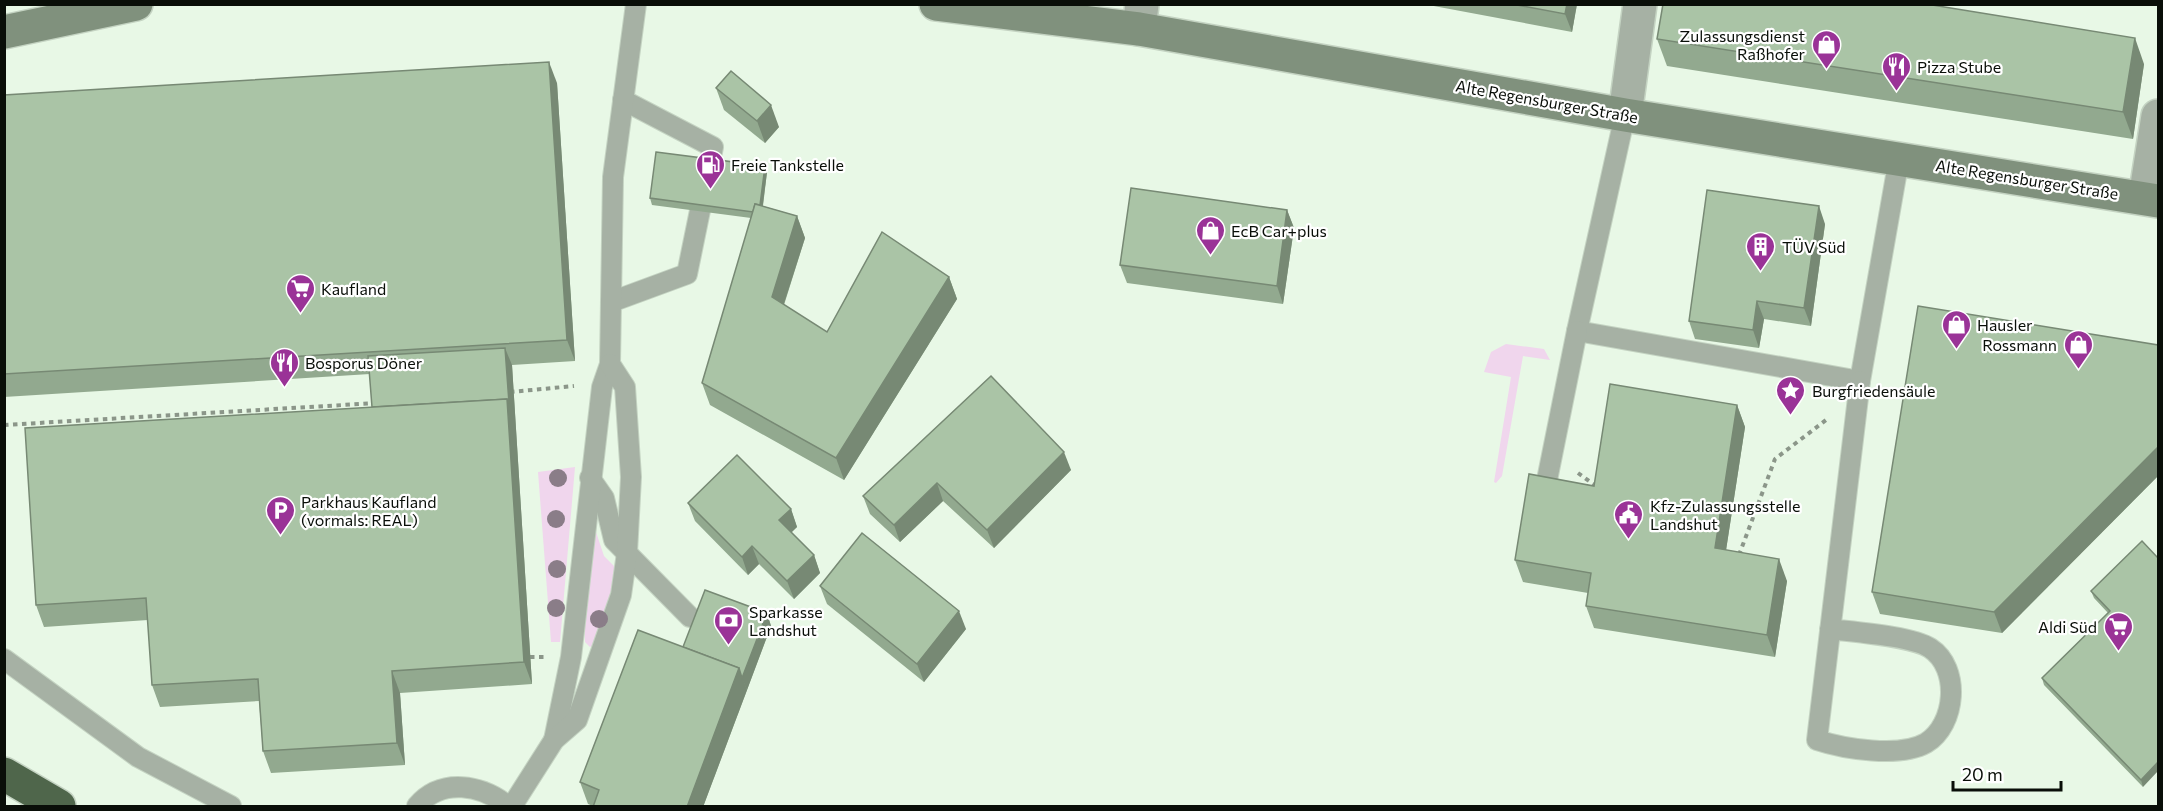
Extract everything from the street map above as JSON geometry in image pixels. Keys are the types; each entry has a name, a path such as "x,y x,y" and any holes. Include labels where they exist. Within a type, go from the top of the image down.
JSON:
{"highway":[{"path":"4,774 59,807"}],"street":[{"path":"4,32 136,4"},
{"name":"Alte Regensburger Straße","path":"936,4 1141,17 1625,114 2152,200"},
{"path":"1625,114 1640,4"},
{"path":"2152,200 2158,116"}],"lane":[{"path":"554,740 571,657 602,387 610,364 613,177 636,4"},
{"path":"611,302 687,274 713,147 623,100"},
{"path":"1547,480 1625,114"},
{"path":"1830,629 1906,640 1929,647 1943,661 1951,682 1949,710 1938,731 1925,744 1884,752 1839,747 1817,740 1830,629 1860,381 1899,159"},
{"path":"1577,331 1860,381"},
{"path":"417,807 440,791 466,787 483,790 510,807 554,740 577,720 621,595 627,553 631,477 625,387 610,364"},
{"path":"590,478 604,498 614,540 690,617"},
{"path":"4,659 138,758 231,807"}],"path":[{"path":"1736,561 1775,459 1832,415 1860,381"},
{"path":"504,392 572,386 602,387"},
{"path":"4,425 378,403"}],"shaded area":[{"path":"1506,344 1544,349 1550,360 1523,356 1502,476 1496,483 1494,482 1511,377 1484,372 1491,352"},
{"path":"575,467 560,642 551,642 538,472"},
{"path":"594,526 604,556 617,569 597,643 590,647 585,642 584,620"}],"building":[{"path":"1512,4 1567,4 1565,14"},
{"path":"1663,4 1926,4 2135,38 2123,112 1657,39"},
{"path":"549,62 567,340 4,374 4,95"},
{"path":"731,71 771,105 757,121 716,88"},
{"name":"Freie Tankstelle","path":"656,152 765,166 760,205 755,204 753,212 650,198"},
{"name":"EcB Car+plus","path":"1131,188 1287,210 1277,286 1120,265"},
{"name":"TÜV Süd","path":"1707,190 1819,206 1804,308 1757,301 1753,330 1689,321"},
{"path":"755,204 797,216 772,297 827,332 882,232 949,277 836,458 702,383"},
{"path":"1918,306 2158,345 2158,447 1994,612 1872,592"},
{"path":"505,348 509,403 507,399 372,407 368,356"},
{"path":"991,376 1064,452 987,530 937,483 894,525 863,496"},
{"name":"Kfz-Zulassungsstelle Landshut","path":"1610,384 1737,405 1715,548 1779,559 1767,635 1586,606 1591,573 1515,560 1529,474 1594,486"},
{"name":"Parkhaus Kaufland (vormals: REAL)","path":"507,399 524,662 392,671 397,743 263,751 258,679 152,685 146,598 36,605 25,428"},
{"path":"737,455 791,509 779,520 814,555 787,581 752,546 742,557 688,503"},
{"path":"862,533 959,611 917,664 820,586"},
{"name":"Aldi Süd","path":"2142,541 2158,558 2158,762 2141,780 2042,678 2110,611 2091,591"},
{"name":"Sparkasse Landshut","path":"705,590 767,613 742,678 739,668 683,647"},
{"path":"638,630 739,668 687,807 593,807 599,790 580,782"}],"place":[{"name":"Zulassungsdienst Raßhofer","path":"1826,70"},
{"name":"Pizza Stube","path":"1896,92"},
{"name":"Freie Tankstelle","path":"710,190"},
{"name":"EcB Car+plus","path":"1210,256"},
{"name":"TÜV Süd","path":"1761,272"},
{"name":"Kaufland","path":"300,314"},
{"name":"Hausler","path":"1956,350"},
{"name":"Rossmann","path":"2078,370"},
{"name":"Bosporus Döner","path":"284,388"},
{"name":"Burgfriedensäule","path":"1791,416"},
{"name":"Parkhaus Kaufland (vormals: REAL)","path":"280,536"},
{"name":"Kfz-Zulassungsstelle Landshut","path":"1629,540"},
{"name":"Sparkasse Landshut","path":"728,646"},
{"name":"Aldi Süd","path":"2118,652"}]}
